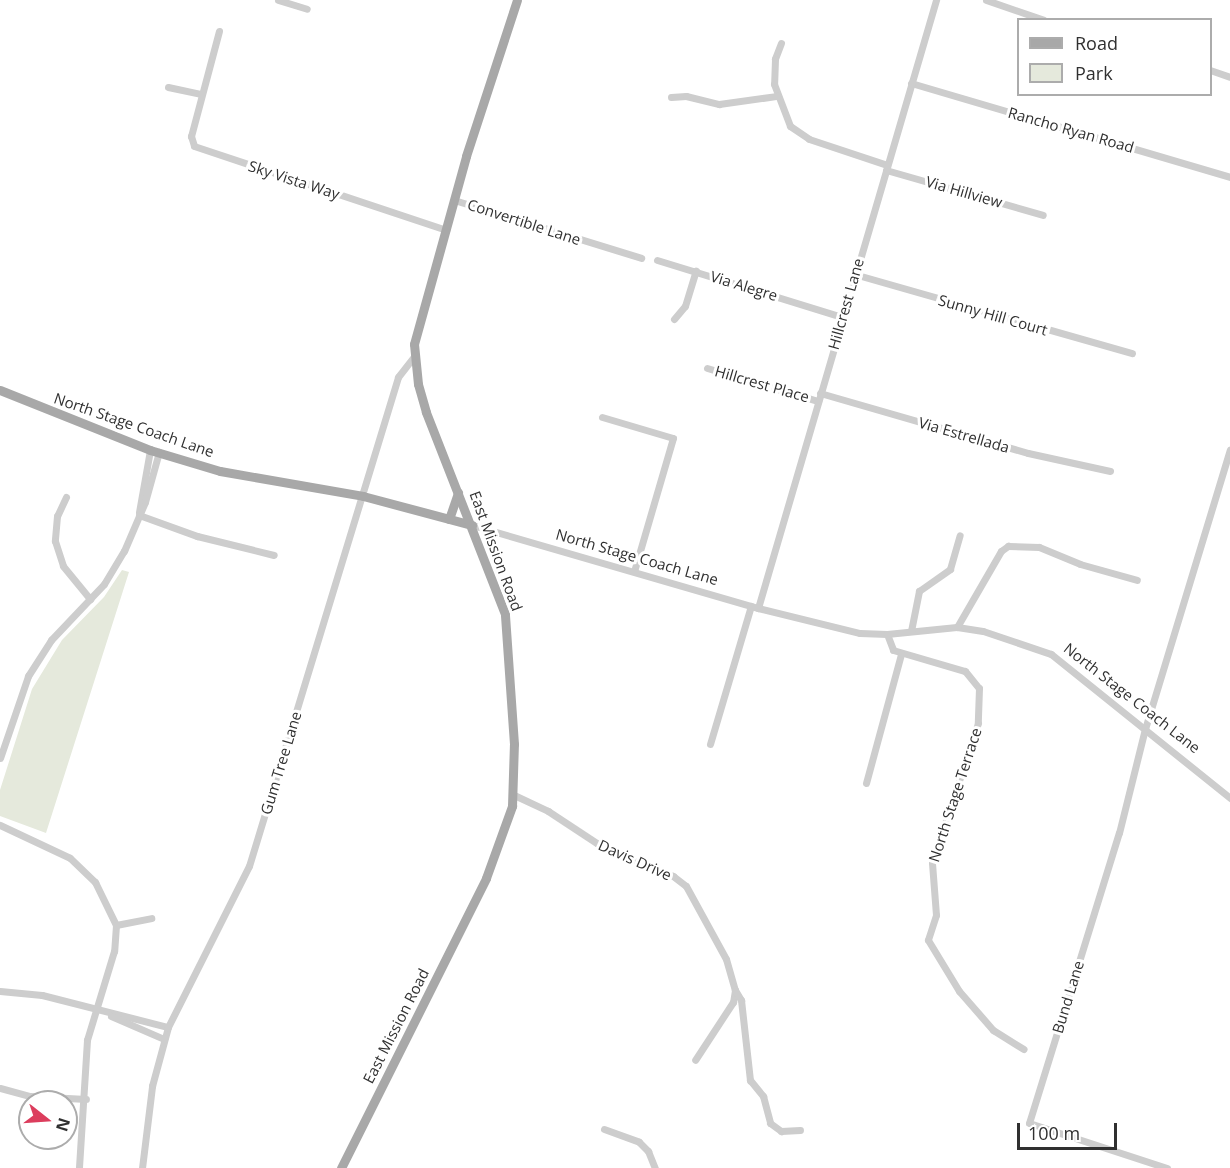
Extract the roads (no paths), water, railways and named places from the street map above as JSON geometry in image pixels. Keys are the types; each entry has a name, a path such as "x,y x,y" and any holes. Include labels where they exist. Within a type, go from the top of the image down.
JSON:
{"main road":[{"name":"East Mission Road","path":"340,1168 486,878 508,823 513,795 508,636 496,587 426,412 415,355 423,303 517,0"},
{"name":"North Stage Coach Lane","path":"0,390 154,451 276,483 363,496 472,525"},
{"path":"449,519 458,491"}],"street":[{"path":"278,0 307,9"},
{"name":"Hillcrest Lane","path":"710,744 819,397 936,0"},
{"path":"986,0 1038,18"},
{"name":"Sky Vista Way","path":"219,31 190,136 194,146 446,230"},
{"path":"671,97 686,96 719,104 777,96 775,59 781,43"},
{"path":"1212,71 1230,77"},
{"name":"Rancho Ryan Road","path":"911,83 1230,177"},
{"path":"168,87 201,94"},
{"name":"Via Hillview","path":"777,96 790,126 808,139 886,167 1043,215"},
{"name":"Convertible Lane","path":"454,200 641,258"},
{"path":"657,260 696,272"},
{"name":"Via Alegre","path":"674,319 685,306 696,272 842,316"},
{"name":"Sunny Hill Court","path":"854,274 1132,353"},
{"name":"Gum Tree Lane","path":"142,1168 152,1086 168,1027 249,866 398,377 415,355"},
{"name":"Hillcrest Place","path":"706,368 819,397"},
{"name":"Via Estrellada","path":"819,397 1028,453 1110,471"},
{"path":"602,417 673,438 634,571"},
{"path":"1145,729 1230,450"},
{"path":"0,758 28,676 51,640 90,599 124,551 139,515 154,451"},
{"path":"66,497 57,516 55,541 63,566 90,599"},
{"path":"139,515 197,536 274,555"},
{"name":"North Stage Coach Lane","path":"472,525 754,607 860,633 887,634 957,627 983,631 1051,654 1230,798"},
{"path":"911,631 919,591 950,570 960,535"},
{"path":"957,627 1001,551 1008,546 1039,547 1080,564 1137,580"},
{"path":"866,783 901,654 889,645 887,634"},
{"name":"North Stage Terrace","path":"901,654 964,671 979,688 978,723 932,863 936,915 928,940 959,991 993,1030 1024,1049"},
{"name":"Bund Lane","path":"1145,729 1119,833 1029,1123 1167,1168"},
{"name":"Davis Drive","path":"513,795 548,811 598,844 673,876 686,886 726,959 735,990 741,1000 750,1080 764,1096 770,1123 781,1131 800,1130"},
{"path":"0,825 70,858 95,882 116,926 114,951 87,1040 86,1099 79,1168"},
{"path":"116,926 151,918"},
{"path":"695,1060 733,1002 735,990"},
{"path":"0,991 42,995 111,1016 164,1039"},
{"path":"111,1016 146,1019 168,1027"},
{"path":"0,1088 30,1096 86,1099"},
{"path":"604,1129 639,1142 648,1151 655,1168"}]}
